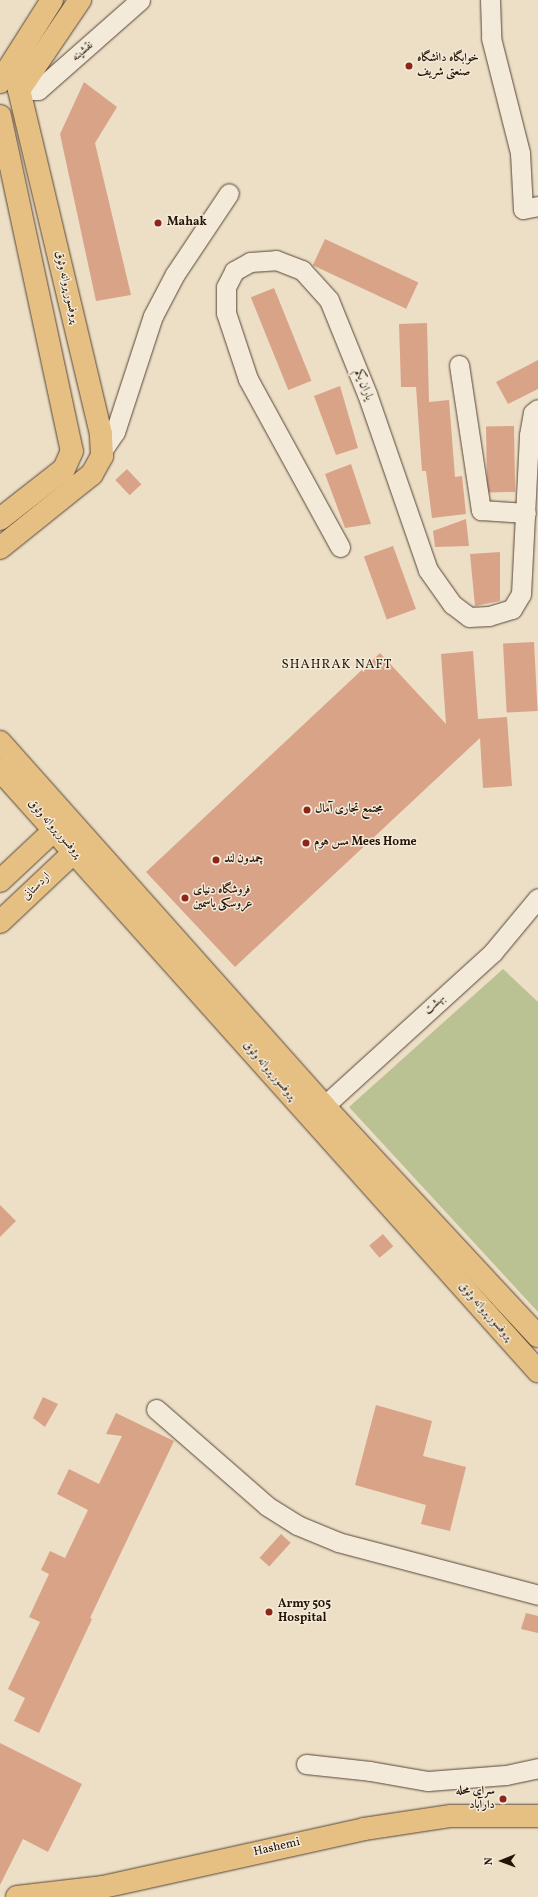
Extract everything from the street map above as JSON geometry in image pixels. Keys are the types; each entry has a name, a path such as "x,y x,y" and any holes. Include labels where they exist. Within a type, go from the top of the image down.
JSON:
{"main road":[{"path":"6,89 52,0"},
{"path":"6,89 80,0"},
{"name":"پروفسور پروانه وثوق","path":"6,89 101,434 102,453"},
{"path":"0,116 72,451 64,470 0,519"},
{"path":"0,548 92,474 102,453 72,451"},
{"name":"پروفسور پروانه وثوق","path":"0,742 61,823 317,1112 538,1371"},
{"name":"پروفسور پروانه وثوق","path":"0,770 61,823"},
{"path":"0,881 61,823"},
{"name":"اردستانی","path":"0,922 81,845"},
{"name":"پروفسور پروانه وثوق","path":"317,1112 538,1336"},
{"name":"Hashemi","path":"17,1897 103,1887 364,1829 451,1816 538,1816"}],"street":[{"name":"نقشینه","path":"6,89 38,90 140,0"},
{"path":"490,0 491,38 520,153 523,209 538,206"},
{"path":"102,453 115,432 153,316 175,274 229,193"},
{"name":"یاران یکم","path":"340,547 248,379 226,313 226,287 234,271 250,262 276,260 302,270 329,300 367,394 428,570 452,604 469,617 489,616 512,609 521,594 529,435 533,413 538,409"},
{"path":"459,365 481,510 526,513"},
{"name":"بهشت","path":"317,1112 493,952 538,898"},
{"path":"156,1408 267,1506 297,1525 338,1542 538,1595"},
{"path":"306,1764 370,1771 428,1781 506,1775 538,1768"}],"green space":[{"path":"503,969 538,1002 538,1312 349,1107"}],"building":[{"path":"84,82 117,107 95,143 131,295 96,301 60,134"},
{"path":"325,239 418,283 406,309 313,265"},
{"path":"274,288 311,381 288,390 251,297"},
{"path":"427,323 429,402 449,400 455,477 462,476 466,514 432,518 426,471 422,471 416,387 401,387 399,324"},
{"path":"538,360 538,389 508,404 496,382"},
{"path":"340,386 358,448 336,455 314,396"},
{"path":"486,426 514,426 515,492 487,492"},
{"path":"351,464 371,524 345,528 325,474"},
{"path":"127,469 141,484 130,495 115,480"},
{"path":"466,519 469,546 435,547 433,531"},
{"path":"393,546 416,609 387,620 364,557"},
{"path":"500,552 500,601 475,606 470,554"},
{"path":"534,642 538,711 507,713 503,644"},
{"name":"مجتمع تجاری آمال","path":"473,651 478,719 507,717 512,786 483,788 480,738 235,967 146,872 380,653 446,724 441,654"},
{"path":"0,1205 16,1221 0,1237"},
{"path":"383,1234 393,1246 379,1258 369,1246"},
{"path":"43,1397 58,1404 45,1427 33,1418"},
{"path":"376,1405 432,1421 423,1456 466,1467 450,1531 421,1524 426,1505 355,1485"},
{"path":"116,1413 174,1441 90,1618 92,1619 39,1733 14,1721 25,1698 8,1689 40,1622 29,1617 49,1574 41,1570 50,1551 65,1558 88,1510 57,1494 69,1469 99,1484 122,1436 106,1434"},
{"path":"281,1534 291,1543 269,1566 260,1558"},
{"path":"526,1613 538,1616 538,1633 521,1629"},
{"path":"0,1743 82,1784 48,1852 23,1839 0,1885"}],"place":[{"name":"خوابگاه دانشگاه صنعتی شریف","path":"409,66"},
{"name":"Mahak","path":"158,223"},
{"name":"مجتمع تجاری آمال","path":"307,810"},
{"name":"مس هوم Mees Home","path":"306,843"},
{"name":"چمدون لند","path":"216,860"},
{"name":"فروشگاه دنیای عروسکی یاسمین","path":"185,898"},
{"name":"Army 505 Hospital","path":"269,1612"},
{"name":"سرای محله دارآباد","path":"503,1799"}],"district":[{"name":"SHAHRAK NAFT","path":"337,665"}]}
